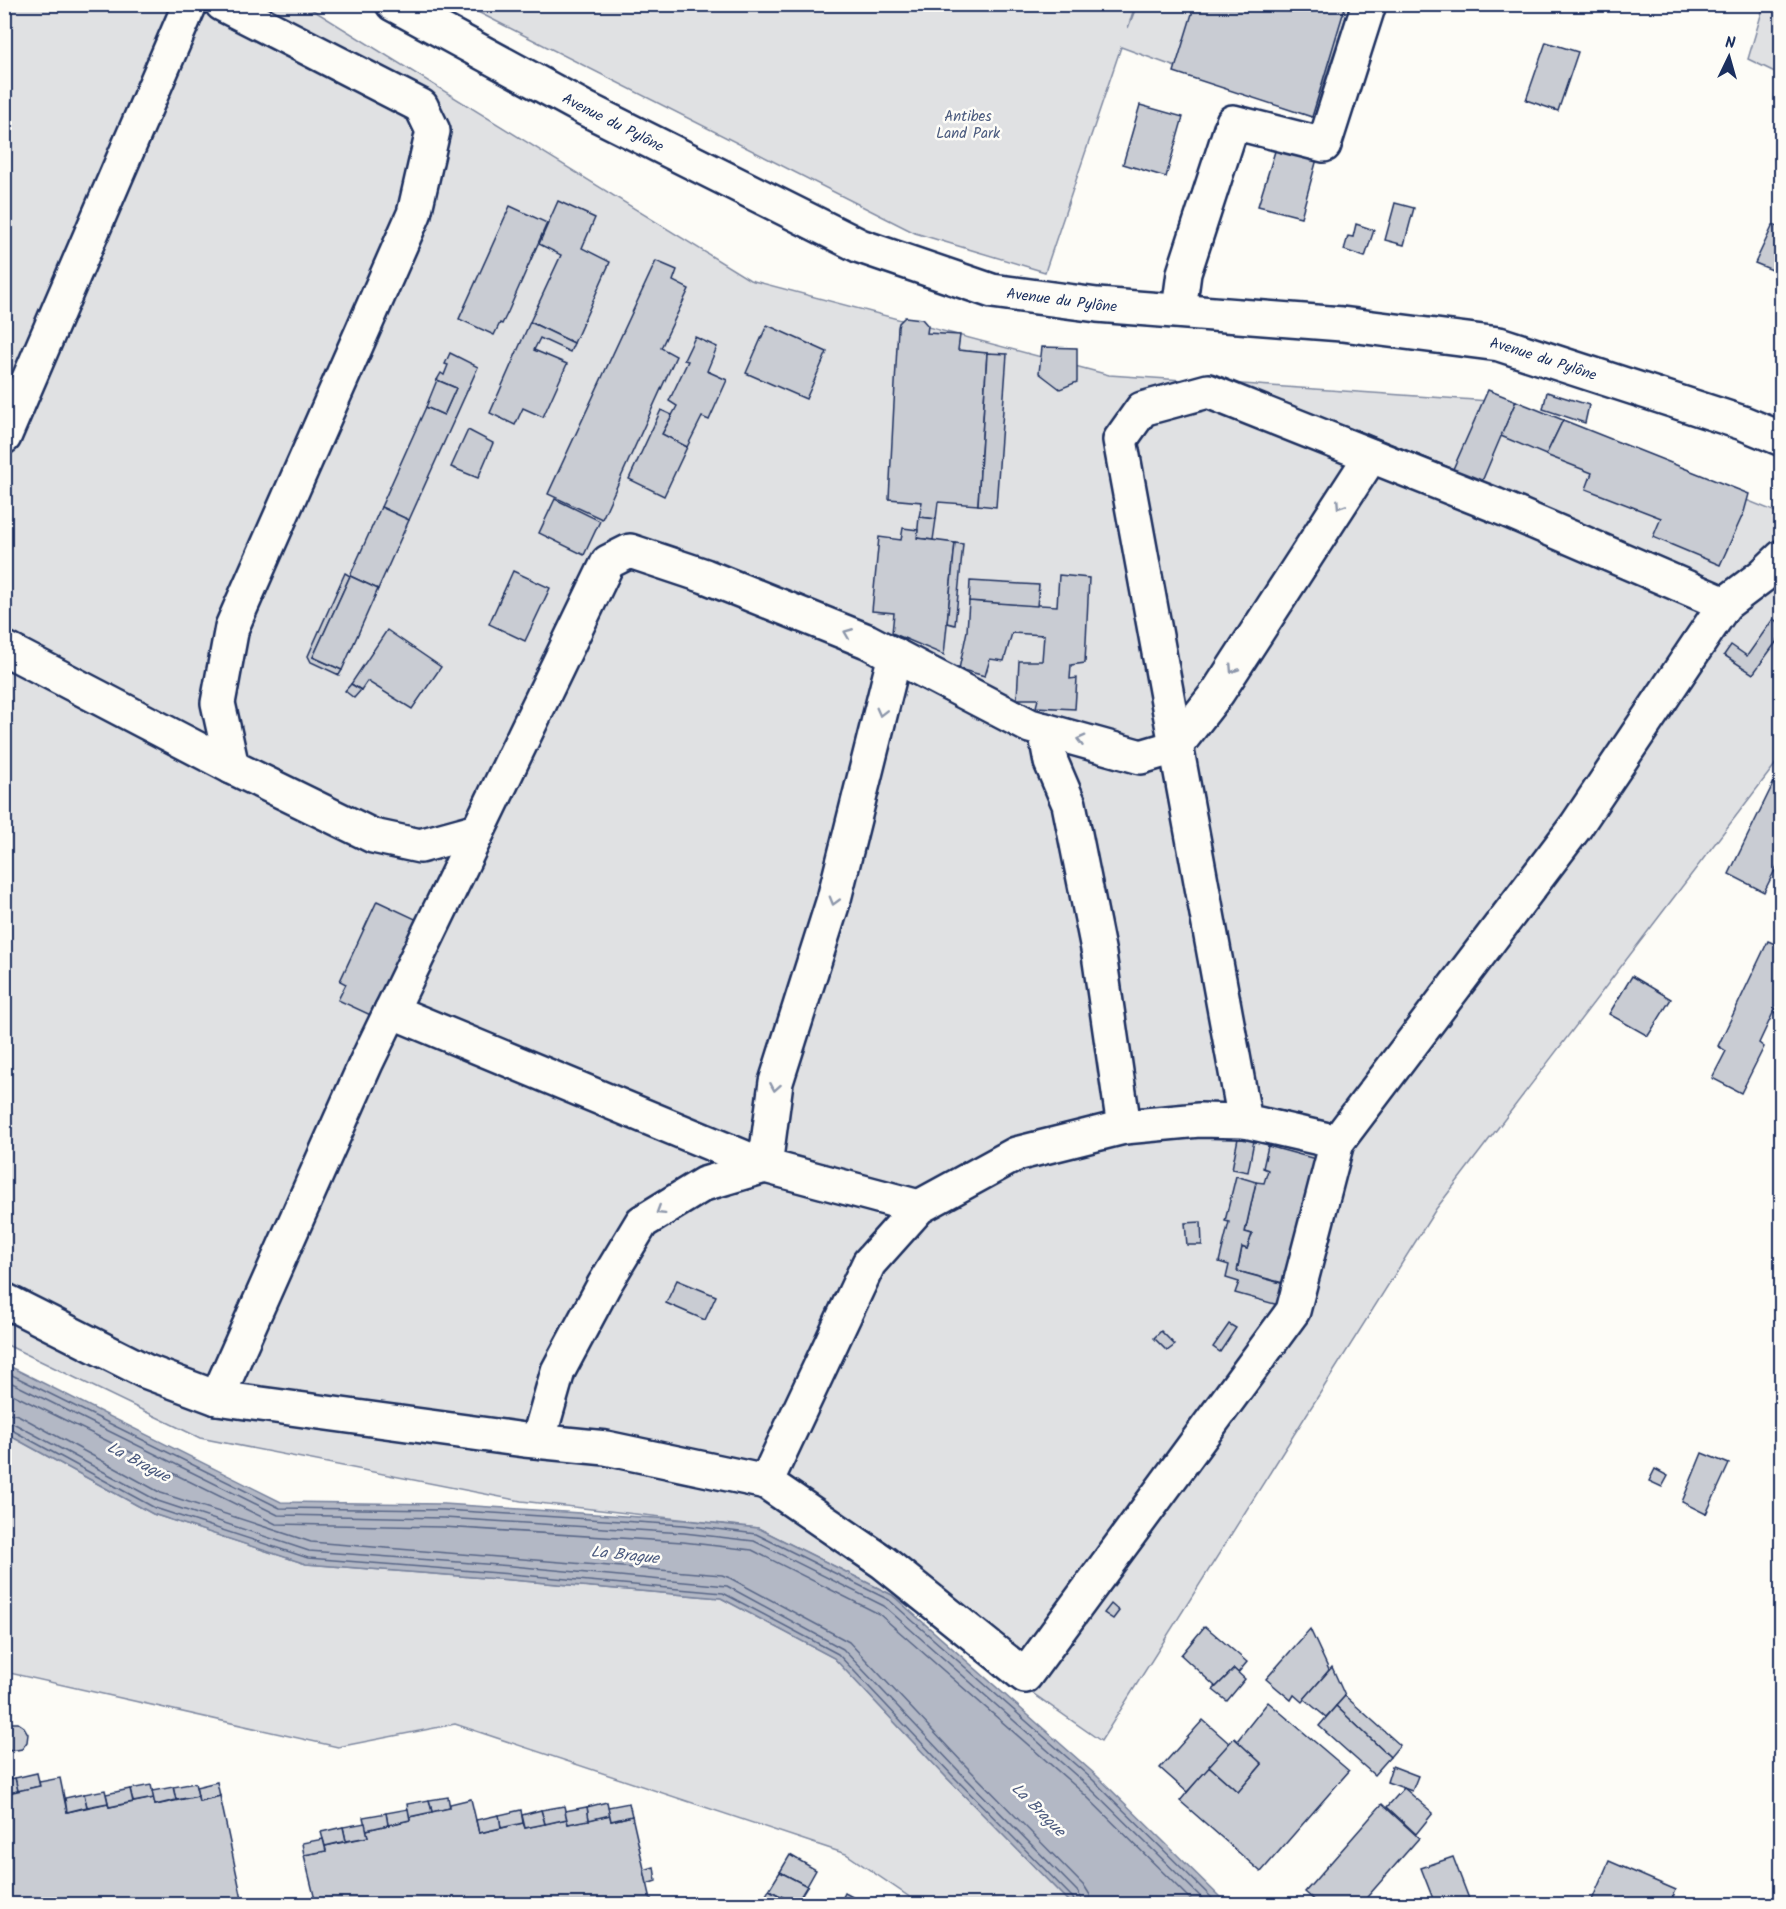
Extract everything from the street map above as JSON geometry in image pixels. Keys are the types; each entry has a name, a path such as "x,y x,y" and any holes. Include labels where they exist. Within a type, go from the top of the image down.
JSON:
{"street":[{"path":"4,437 190,4"},
{"path":"222,4 421,106 433,131 414,214 232,627 218,703 232,766"},
{"name":"Avenue du Pylône","path":"393,4 586,109 860,246 992,291 1096,305 1342,324 1498,344 1743,423 1782,439"},
{"path":"1179,310 1184,273 1233,122 1324,146 1369,4"},
{"path":"1245,1121 1120,440 1142,409 1208,392 1495,505 1725,604"},
{"path":"217,1398 391,1011 608,561 630,551 705,576 867,641 1030,726 1141,757 1175,747 1218,692 1371,456"},
{"path":"4,1300 144,1371 217,1398 538,1442 606,1448 766,1482 883,1562 1025,1676 1293,1311 1337,1142 1576,826 1725,604 1762,576 1782,557"},
{"path":"4,648 373,836 420,846 478,830"},
{"path":"765,1166 776,1082 834,899 895,655"},
{"path":"1045,730 1051,762 1070,804 1099,954 1124,1127"},
{"path":"391,1011 765,1166 919,1207"},
{"path":"766,1482 869,1263 919,1207 1016,1154 1124,1127 1199,1120 1245,1121 1337,1142"},
{"path":"538,1442 558,1371 604,1285 642,1222 704,1184 765,1166"}],"green space":[{"path":"4,5 305,5 750,280 1109,375 1504,402 1781,514 1781,757 1436,1209 1101,1741 892,1595 758,1528 521,1501 200,1438 5,1344"},
{"name":"Antibes Land Park","path":"464,5 1135,5 1128,28 1137,5 1350,5 1312,117 1121,47 1045,272 915,233"},
{"path":"1764,5 1781,5 1781,75 1748,59"},
{"path":"5,1433 153,1514 306,1564 721,1598 834,1658 947,1778 1071,1904 920,1904 846,1854 455,1724 338,1747 5,1672"}],"water":[{"name":"La Brague","path":"5,1364 281,1502 444,1504 685,1520 758,1528 892,1595 1097,1776 1227,1904 1071,1904 947,1778 834,1658 721,1598 306,1564 153,1514 5,1433"}],"building":[{"path":"1195,4 1346,4 1312,117 1174,72"},
{"path":"1546,42 1578,52 1558,111 1526,100"},
{"path":"1140,105 1183,117 1166,177 1123,164"},
{"path":"1276,148 1317,159 1301,217 1258,206"},
{"path":"558,201 595,218 582,248 610,262 574,343 530,322 561,255 539,244"},
{"path":"1395,203 1414,208 1404,245 1385,240"},
{"path":"510,206 547,223 508,312 494,335 459,319"},
{"path":"1356,224 1374,230 1365,257 1344,250 1348,236 1353,237"},
{"path":"1773,225 1782,229 1782,274 1755,263"},
{"path":"656,261 677,270 673,281 689,289 661,348 676,356 602,519 548,494"},
{"path":"905,317 922,319 928,326 927,333 960,335 958,350 987,353 978,505 938,502 936,519 919,517 922,502 889,499 898,327"},
{"path":"530,322 574,343 570,352 540,338 534,350 567,364 543,417 523,408 515,425 490,413"},
{"path":"767,325 827,352 806,399 746,373"},
{"path":"695,337 717,347 707,371 727,380 709,420 702,417 687,447 662,434 677,406 669,401 688,361 684,360"},
{"path":"1042,347 1077,348 1077,382 1060,389 1039,373"},
{"path":"450,353 478,367 409,520 381,507 426,407 444,415 456,388 437,380 441,373 444,375 448,365 445,364"},
{"path":"987,353 1007,354 996,507 978,505"},
{"path":"437,380 456,388 444,415 426,407"},
{"path":"1488,390 1516,401 1469,512 1341,461 1355,429 1453,469"},
{"path":"1547,392 1589,405 1585,423 1543,409"},
{"path":"1516,401 1563,420 1546,455 1501,436"},
{"path":"661,410 672,415 662,434 687,447 664,496 629,479"},
{"path":"1563,420 1749,494 1744,512 1720,565 1653,537 1661,518 1586,489 1592,473 1546,455"},
{"path":"468,430 493,443 478,478 451,467"},
{"path":"555,499 600,521 584,555 539,533"},
{"path":"381,507 409,520 378,589 350,576"},
{"path":"919,517 936,519 933,540 917,538"},
{"path":"903,528 918,530 917,538 955,543 944,655 892,633 894,613 872,611 879,537 901,540"},
{"path":"955,543 963,544 955,625 947,623"},
{"path":"513,571 550,588 525,641 489,624"},
{"path":"345,573 350,576 313,657 342,670 339,675 311,662 308,656"},
{"path":"1059,575 1089,578 1085,663 1071,665 1070,679 1077,678 1075,709 1036,707 1038,699 1017,699 1019,661 1042,661 1044,635 1012,633 1004,661 990,659 985,676 959,669 967,631 969,601 1057,606"},
{"path":"350,576 378,589 342,670 313,657"},
{"path":"970,581 1039,585 1037,606 969,601"},
{"path":"1773,619 1782,625 1782,634 1753,674 1724,655 1731,645 1747,656"},
{"path":"387,630 441,667 412,709 367,681 361,690 351,684"},
{"path":"351,684 361,690 354,698 345,691"},
{"path":"1774,782 1782,786 1782,856 1764,892 1729,874"},
{"path":"377,901 424,923 377,1018 338,1000 346,984 340,981"},
{"path":"1768,941 1782,947 1782,994 1759,1043 1764,1047 1741,1093 1712,1078 1726,1051 1718,1046"},
{"path":"1632,976 1671,999 1648,1036 1609,1014"},
{"path":"1782,994 1782,1015 1773,1012"},
{"path":"1238,1138 1254,1141 1248,1172 1232,1169"},
{"path":"1268,1146 1323,1161 1291,1285 1237,1271 1242,1247 1247,1249 1252,1234 1245,1232 1256,1182 1264,1183 1268,1170 1263,1168"},
{"path":"1236,1176 1256,1182 1245,1232 1252,1234 1247,1249 1242,1247 1237,1271 1288,1285 1282,1306 1235,1293 1239,1282 1226,1278 1229,1265 1219,1262 1229,1222 1225,1221"},
{"path":"1201,1222 1202,1245 1187,1245 1185,1223"},
{"path":"677,1280 716,1296 705,1320 666,1303"},
{"path":"1229,1324 1236,1328 1220,1352 1213,1347"},
{"path":"1161,1331 1175,1345 1167,1351 1154,1338"},
{"path":"1702,1453 1729,1464 1706,1514 1682,1502"},
{"path":"1655,1469 1668,1476 1662,1487 1649,1481"},
{"path":"1111,1604 1119,1611 1113,1619 1104,1613"},
{"path":"1205,1626 1247,1662 1238,1673 1234,1669 1216,1687 1181,1655"},
{"path":"1310,1629 1329,1670 1302,1702 1294,1695 1291,1700 1266,1679"},
{"path":"1332,1667 1345,1696 1326,1717 1304,1699"},
{"path":"1234,1669 1245,1679 1227,1701 1213,1690"},
{"path":"1345,1696 1400,1745 1390,1757 1336,1706"},
{"path":"1268,1702 1349,1771 1261,1872 1180,1801 1209,1766 1238,1792 1262,1764 1237,1741"},
{"path":"1336,1706 1390,1757 1374,1775 1319,1726"},
{"path":"1203,1720 1230,1744 1187,1792 1160,1768"},
{"path":"18,1723 28,1734 27,1742 22,1749 11,1751 4,1748 4,1726"},
{"path":"1234,1738 1262,1764 1238,1792 1209,1766"},
{"path":"1392,1766 1418,1776 1412,1791 1387,1782"},
{"path":"37,1773 40,1786 18,1791 15,1778"},
{"path":"15,1778 18,1791 4,1794 4,1780"},
{"path":"60,1778 67,1812 108,1803 109,1807 154,1798 155,1805 198,1796 199,1801 220,1796 243,1904 4,1904 4,1794 40,1786 39,1782"},
{"path":"217,1782 220,1796 199,1801 196,1787"},
{"path":"195,1783 198,1796 176,1800 173,1787"},
{"path":"151,1785 154,1798 133,1802 130,1789"},
{"path":"173,1787 176,1800 155,1805 152,1791"},
{"path":"1404,1788 1433,1813 1416,1834 1387,1807"},
{"path":"130,1789 133,1802 109,1807 106,1794"},
{"path":"105,1790 108,1803 87,1807 84,1794"},
{"path":"84,1794 87,1807 67,1812 65,1798"},
{"path":"448,1797 450,1808 432,1812 429,1800"},
{"path":"471,1799 479,1833 523,1823 525,1828 567,1819 568,1824 610,1815 611,1821 632,1816 652,1904 316,1904 304,1855 326,1851 325,1846 368,1837 366,1830 410,1820 409,1817 450,1808 450,1804"},
{"path":"429,1800 432,1812 409,1817 407,1804"},
{"path":"607,1802 610,1815 589,1820 587,1807"},
{"path":"629,1803 632,1816 611,1821 608,1807"},
{"path":"1382,1804 1419,1838 1361,1904 1319,1904 1305,1892"},
{"path":"564,1806 567,1819 545,1824 541,1810"},
{"path":"587,1807 589,1820 568,1824 565,1811"},
{"path":"408,1809 410,1820 388,1825 386,1813"},
{"path":"521,1810 523,1823 501,1828 499,1815"},
{"path":"541,1810 545,1824 525,1828 522,1815"},
{"path":"386,1813 388,1825 366,1830 363,1817"},
{"path":"499,1815 501,1828 479,1833 476,1820"},
{"path":"365,1823 368,1837 346,1841 343,1827"},
{"path":"343,1827 346,1841 325,1846 321,1832"},
{"path":"323,1839 326,1851 304,1855 302,1843"},
{"path":"790,1855 816,1870 807,1886 780,1872"},
{"path":"1453,1857 1471,1904 1435,1904 1421,1868"},
{"path":"1609,1861 1676,1890 1670,1904 1603,1904 1592,1900"},
{"path":"654,1867 656,1881 647,1884 644,1870"},
{"path":"780,1872 807,1886 796,1904 769,1890"},
{"path":"769,1890 795,1904 761,1904"},
{"path":"845,1893 860,1901 858,1904 840,1903"}]}
